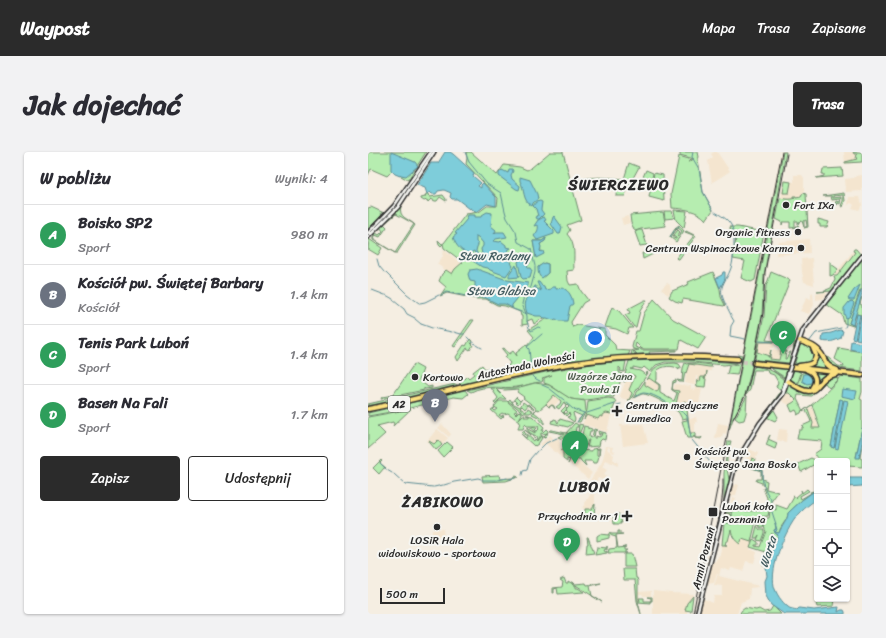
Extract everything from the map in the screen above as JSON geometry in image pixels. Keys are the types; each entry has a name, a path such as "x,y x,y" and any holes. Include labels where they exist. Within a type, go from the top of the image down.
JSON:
{"highway":[{"path":"799,343 814,349 816,354 814,362 810,365 800,367"},
{"path":"799,343 815,347 820,352 828,366 839,371"},
{"name":"Autostrada Wolności","path":"368,410 526,374 578,364 624,359 662,358 738,360"},
{"path":"755,362 862,374"},
{"path":"800,367 862,374"},
{"path":"787,380 803,390 813,387 816,382 814,375 800,367"},
{"path":"787,380 801,390 808,392 813,390 830,375 846,373"}],"main road":[{"path":"368,236 395,205 430,152"},
{"path":"368,236 396,209 434,152"},
{"path":"787,380 799,343 804,333 817,312 862,256"},
{"name":"Armii Poznań","path":"697,614 733,472 757,428 784,392 787,380"},
{"name":"Armii Poznań","path":"778,400 787,380"}],"shaded area":[{"path":"717,152 730,171 712,183 708,161 713,157 711,154"},
{"path":"781,152 775,189 739,371"},
{"path":"844,152 862,152 862,162 845,164"},
{"path":"794,175 802,175 804,178 804,191 802,196 787,200 781,198 784,180 794,182"},
{"path":"862,175 862,191 846,192 845,179"},
{"path":"849,197 860,197 862,205 859,210 852,208 854,205 851,203 848,205"},
{"path":"628,216 630,223 623,225 621,218"},
{"path":"809,239 810,253 776,255 778,242"},
{"path":"444,250 461,263 452,275 437,264 443,256 442,254"},
{"path":"853,251 855,252 837,276 834,275"},
{"path":"812,258 814,285 804,282 801,259"},
{"path":"667,283 670,285 671,291 668,295 661,289"},
{"path":"813,292 814,305 809,314 800,311 807,297 811,299 811,294"},
{"path":"827,292 826,296 822,299 816,300 816,294"},
{"path":"759,342 775,342 774,348 771,348 769,356 757,352"},
{"path":"773,349 781,351 779,360 770,359"},
{"path":"687,363 712,367 711,371 708,371 705,387 706,379 698,381 698,376 696,376 695,384 697,386 685,383"},
{"path":"629,372 635,376 631,386 632,393 628,400 621,398 620,396"},
{"path":"649,378 660,385 659,394 643,385"},
{"path":"675,384 691,386 691,389 693,387 694,390 696,387 702,388 699,404 684,401 682,405 679,406 676,404 678,391 673,390"},
{"path":"787,393 790,394 795,400 789,405 782,401"},
{"path":"554,395 560,400 554,406 552,405 549,407 546,404"},
{"path":"812,407 819,428 812,428 813,423 808,409"},
{"path":"606,413 611,414 607,432 582,424 587,415 601,415"},
{"path":"696,417 697,422 695,422 695,433 690,433 688,418 691,419"},
{"path":"718,423 728,425 726,434 723,433 722,438 715,439"},
{"path":"442,424 451,434 449,437 438,428"},
{"path":"643,424 648,443 623,446 620,425"},
{"path":"437,429 448,438 442,445 438,440 434,444 427,441"},
{"path":"779,429 787,430 786,442 777,440"},
{"path":"550,435 553,438 546,443 558,438 561,450 563,450 563,459 545,443 542,446 540,444"},
{"path":"606,446 613,447 612,450 615,451 614,453 610,451 610,448 608,447 607,449 614,455 613,459 618,463 618,466 606,460 602,467 607,470 604,474 606,475 603,480 598,478 594,485 589,482 602,462"},
{"path":"749,449 758,453 753,465 745,464 748,458 745,456"},
{"path":"571,457 574,457 592,473 588,479 569,463"},
{"path":"736,484 739,485 736,495 733,495 733,497 736,498 734,502 731,502 732,497 729,496 731,485 734,486"},
{"path":"592,492 595,493 595,503 591,509 582,508"},
{"path":"730,507 730,527 724,526 724,522 721,522 725,508"},
{"path":"443,529 444,536 432,537 432,530"},
{"path":"729,537 740,543 742,539 751,542 750,549 757,552 754,563 746,561 743,571 731,568 730,571 721,568 719,576 759,586 750,588 749,599 741,602 737,614 698,614 702,598 713,603 714,596 722,596 722,586 714,585 718,574 714,583 706,584 712,561 716,562 720,555 722,545 727,545"},
{"path":"651,591 651,596 643,596 642,594 639,594 640,601 638,601 637,592"},
{"path":"653,591 694,594 687,603 687,614 653,614"}],"green space":[{"path":"368,152 426,152 408,180 392,171 387,176 371,169 368,175"},
{"path":"431,152 433,152 395,209 368,236 368,234 392,211"},
{"path":"435,152 401,206 400,210 402,215 414,224 396,213 392,215"},
{"path":"466,152 471,152 497,175 504,165 520,167 527,170 550,152 563,152 581,220 567,225 570,230 567,234 572,242 574,256 574,270 567,271 568,281 570,285 578,284 588,300 583,303 571,322 572,326 574,326 572,327 578,325 605,329 605,335 615,345 616,350 630,351 628,356 610,357 462,386 459,384 467,376 469,378 474,374 473,372 482,365 485,369 488,368 492,374 493,373 489,367 494,374 505,371 510,363 505,357 507,355 502,349 504,348 509,354 513,351 517,356 516,353 526,345 527,346 534,337 528,330 546,319 543,318 534,324 532,319 527,321 528,324 522,325 522,316 520,312 505,306 497,305 486,299 477,299 447,293 440,296 446,287 439,281 442,274 446,270 452,274 463,262 444,248 443,244 441,246 438,240 442,244 444,243 466,214 479,212 487,206 497,206 498,198 466,164","holes":["546,238 545,241 540,244 541,252 536,257 533,241 542,241","545,263 548,264 548,273 543,277 539,272 538,267"]},
{"path":"680,152 698,152 703,192 713,210 706,220 695,212 672,208 671,194 679,156 692,160 694,159 680,155"},
{"path":"783,152 786,152 764,275 762,316 745,395 729,430"},
{"path":"853,152 862,152 862,162 845,163 857,159 857,154 854,154"},
{"path":"629,163 639,167 627,189 625,196 616,196 617,184 595,184 574,189 572,181 579,179 598,177 624,179"},
{"path":"842,168 843,176 816,178 824,176 824,174 822,174 823,169"},
{"path":"646,170 653,173 652,180 643,177"},
{"path":"654,173 663,175 664,201 649,197"},
{"path":"785,181 791,182 789,193 783,193"},
{"path":"803,193 806,194 808,227 804,228 807,226 806,220 804,221 804,227 802,221 798,224 798,221 795,221 795,227 798,225 799,227 790,228 790,222 783,222 782,225 782,222 776,219 780,198 789,199 795,198 793,198 793,196 796,196 796,198 801,197"},
{"path":"844,193 845,201 843,207 841,206 843,195 833,196 833,198 841,197 840,204 838,203 837,205 835,204 836,201 839,202 840,199 832,200 831,196 823,196"},
{"path":"426,194 429,194 430,197 443,195 446,201 440,197 437,201 431,199 428,202 427,200 424,201 421,198 425,197"},
{"path":"371,207 382,212 382,215 368,229 368,208"},
{"path":"674,210 687,211 684,228 676,220"},
{"path":"664,211 672,211 674,218 665,219"},
{"path":"663,212 665,222 664,225 666,226 635,231 631,223 630,215"},
{"path":"396,214 384,224 387,227 380,237 375,235 373,239 373,237 376,233 379,235 383,231 380,227 392,215 393,216"},
{"path":"818,219 829,222 827,227 820,227 820,224 818,224"},
{"path":"414,224 415,225 397,253 395,253"},
{"path":"679,225 684,231 676,242 670,237 669,238 675,229 676,230 671,237 676,239 673,236 678,230 680,232 677,236 678,237 682,231 675,228"},
{"path":"380,227 369,239 382,248 378,255 368,249 368,239"},
{"path":"730,227 764,232 755,280 751,282 741,278 745,261 733,259 736,238 731,237"},
{"path":"642,230 647,245 653,254 643,259 642,253 645,254 649,251 646,245 640,246 635,232"},
{"path":"686,231 696,236 679,259 677,259 676,258 693,237 693,235 685,232"},
{"path":"373,239 395,253 373,240"},
{"path":"856,249 861,255 833,291 817,292 826,291 831,288 835,280 834,276 837,276 853,255 855,252 853,251"},
{"path":"862,258 862,290 860,290 849,323 853,325 855,313 862,297 860,304 862,305 862,315 856,314 853,326 844,323 842,315 826,304"},
{"path":"830,261 832,263 831,264 838,269 833,275 830,276"},
{"path":"713,272 720,289 721,297 725,305 724,306 683,299 682,303 669,297 672,291 689,284 688,282"},
{"path":"771,272 790,280 766,340 775,341 788,336 793,338 794,341 792,343 791,339 787,337 775,342 759,342 757,352 769,356 771,350 769,357 771,357 770,359 779,360 781,351 786,351 785,359 791,352 789,356 790,359 793,352 794,343 796,342 791,362 789,362 790,363 757,360 755,358 764,316 766,286"},
{"path":"654,299 673,319 706,337 698,349 681,340 679,349 642,349 636,343 635,347 641,350 677,351 649,352 650,355 631,356 632,350 637,354 634,351 639,350 633,349 632,347 636,331 639,331 644,313"},
{"path":"647,300 640,311 636,327 634,327 625,315 630,313 628,309"},
{"path":"612,307 619,311 633,328 629,328 627,334 616,329 605,327"},
{"path":"471,320 474,320 455,347 453,346"},
{"path":"470,339 473,345 470,350 467,348 458,361 456,357"},
{"path":"802,344 810,347 814,351 814,361 805,365 794,364 796,363 795,362 800,346"},
{"path":"812,347 831,369 807,366 816,360"},
{"path":"839,348 862,352 862,371 831,367 818,349 838,366 844,367 843,364 835,359"},
{"path":"738,354 742,355 737,375 727,374 729,366 736,364 737,366 739,356"},
{"path":"681,359 737,363 724,365 692,362 665,362 656,365 650,372 644,367 642,369 633,367 633,369 630,369 640,371 646,375 647,372 648,373 629,400 632,393 629,390 635,376 629,373 625,382 623,381 629,361"},
{"name":"Wzgórze Jana Pawła II","path":"626,361 624,372 620,371 621,369 619,367 619,372 622,374 617,394 611,394 614,395 614,397 603,397 587,400 572,399 544,383 544,378 552,375 542,378 542,382 520,386 488,387 471,392 467,390 550,371 591,364"},
{"path":"675,363 679,364 681,369 679,368 679,370 671,366 661,368 657,371 657,380 655,381 660,385 660,393 674,401 677,393 672,390 679,391 676,404 679,406 682,405 684,401 686,402 690,433 695,433 695,438 694,436 693,438 687,438 682,421 687,420 687,418 682,419 679,413 673,408 656,398 645,394 633,398 645,381 645,385 657,392 659,385 649,378 647,380 650,375 658,366"},
{"path":"685,363 711,365 712,367 689,364 686,373 685,372 683,383 677,380 682,381"},
{"path":"414,364 423,369 419,380 428,387 432,386 432,388 424,388 424,390 381,399 382,397 393,395"},
{"path":"755,365 772,367 769,368"},
{"path":"754,366 766,369 773,372 784,381 781,394 766,413 781,391 776,387 778,382 774,375 768,373 767,370 754,370 750,390 746,395 753,368 755,367"},
{"path":"772,367 789,369 787,369 786,376 784,377 772,369"},
{"path":"793,369 806,370 814,376 812,388 805,389 798,385 802,373 807,372 798,371 801,373 797,385 790,380 792,371 794,371"},
{"path":"811,371 833,373 809,391 801,389 811,389 815,384"},
{"path":"838,374 849,376 836,375"},
{"path":"835,375 838,379 829,388 825,383 811,396 798,395 797,399 803,411 802,410 801,413 797,415 796,410 792,412 789,405 796,400 789,393 783,397 788,385 790,384 805,392"},
{"path":"840,376 862,379 862,392 860,399 862,400 862,428 856,457 859,458 862,443 860,458 862,459 862,467 850,466 850,458 817,458 814,454 821,449 822,441 797,439 799,430 802,430 802,427 804,427 802,426 811,422 806,411 808,409 813,423 812,428 820,428 812,405 808,408 838,380","holes":["840,399 834,448 831,447"]},
{"path":"701,377 706,377 704,378 706,379 705,387 695,386 697,385 698,380 700,381"},
{"path":"535,383 549,385 571,399 585,401 586,411 580,422 577,422 582,416 574,412 574,422 567,417 570,416 569,413 566,416 563,413 561,411 565,407 567,409 569,407 567,405 566,406 564,402 559,409 556,407 561,401 554,395 539,410 537,409 534,412 544,420 544,424 538,417 532,414 536,409 535,407 517,392 519,389 496,389 506,399 500,399 495,404 494,403 498,398 491,388 516,388"},
{"path":"455,384 460,386 368,408 368,404"},
{"path":"465,390 468,394 463,398 454,397 402,410 368,416 368,413"},
{"path":"747,396 744,420 739,421 735,418"},
{"path":"516,397 520,401 522,399 518,404 514,400 512,403 520,407 523,402 527,405 529,404 534,409 528,405 525,409 522,406 520,408 526,412 528,408 533,411 530,413 524,413 508,401 510,399 512,402"},
{"path":"608,398 614,399 616,402 611,414 606,413 603,417 600,416 598,419 587,415 584,419 588,401"},
{"path":"499,401 507,401 517,410 517,413 519,411 522,412 519,419 523,415 525,415 524,417 532,416 544,427 543,432 546,429 548,431 547,435 545,437 544,436 547,433 541,433 541,435 545,438 540,436 542,438 538,444 534,446 521,434 526,438 527,436 522,433 525,430 524,432 534,441 535,439 537,441 540,437 537,440 536,436 530,433 526,428 530,427 537,428 535,430 537,431 539,426 527,426 525,424 523,429 518,429 520,422 508,413 502,413 499,415 502,417 502,415 504,416 501,419 491,410 494,408 495,408 493,409 495,411 498,409 494,407","holes":["530,427 534,430 534,432 535,431 535,433 528,429"]},
{"path":"411,409 393,426 393,422 377,426 385,434 368,449 368,417"},
{"path":"772,410 774,410 778,417 775,421 766,417"},
{"path":"554,419 557,420 558,423 560,419 573,423 568,427 551,423"},
{"path":"575,423 578,427 576,427 575,434 578,434 579,424 583,425 579,434 581,436 584,426 588,427 588,429 592,429 592,431 590,431 590,438 592,437 594,429 597,430 595,431 594,438 596,438 596,436 601,436 602,433 599,435 598,431 606,433 605,440 602,439 600,441 599,446 587,447 589,440 586,446 577,444 579,438 577,441 577,437 575,437 574,442 576,442 576,444 572,443 574,435 568,435 567,433 562,439 558,437 564,434 549,431 552,430 566,433","holes":["580,438 582,440 583,439 584,441 582,445 583,440 581,444 579,444"]},
{"path":"768,439 777,443 775,449 766,445"},
{"path":"438,440 442,445 436,450 429,441 434,444"},
{"path":"728,441 731,441 727,455 727,466 734,465 737,461 734,468 731,467 727,469 729,479 732,470 733,471 724,503 724,473"},
{"path":"447,442 453,447 443,457 438,451"},
{"path":"575,445 578,447 583,447 577,448 577,451 579,449 592,451 592,449 600,448 599,455 599,449 597,449 597,455 599,456 597,463 593,463 592,461 584,461 586,466 580,459 572,456 570,460 567,459 567,462 563,459 562,449 575,447"},
{"path":"752,458 755,459 752,465 762,470 762,479 767,481 766,489 778,492 770,503 767,503 767,498 763,488 765,489 765,486 756,481 757,479 761,479 761,471 742,464 751,465"},
{"path":"811,458 814,460 814,465 801,472 798,464"},
{"path":"381,460 382,461 380,463 386,468 384,468 379,474 373,468"},
{"path":"737,464 741,464 737,468 736,472 734,471"},
{"path":"499,475 500,479 512,478 516,476 518,477 506,481 483,482 482,476"},
{"path":"807,489 809,491 800,496 801,499 811,493 810,492 814,491 788,513 788,516 779,533 775,532 776,529 774,530 775,533 778,535 767,565 763,565 773,537 772,533 766,552 750,547 753,539 758,542 758,545 755,546 760,547 766,531 764,525 763,528 760,528 760,526 757,525 758,519 769,518 771,504 774,505 775,510 776,505 787,509 794,497 793,496 797,498 796,497"},
{"path":"595,504 594,516 585,516 585,509 591,509"},
{"path":"767,505 770,505 768,516 757,517 751,542 742,539 740,544 734,538 731,530 728,541 726,541 725,545 722,545 724,523 721,522 725,507 729,507 725,510 723,520 728,521 728,524 730,514 726,512 730,513 732,509 731,525 733,507 744,506 745,511 761,511 761,509 767,509"},
{"path":"619,514 622,523 620,522 621,524 614,524 613,515"},
{"path":"757,526 760,530 764,530 761,541 757,540 759,535 757,538 754,538"},
{"path":"618,531 620,531 620,534 623,534 616,535 618,548 624,547 624,550 627,550 625,553 608,553 609,549 617,548 616,537 609,535 609,538 597,541 597,536 600,534 608,535 610,532 611,534 618,534"},
{"path":"587,537 594,553 586,554 588,544"},
{"path":"597,547 607,548 607,550 605,549 604,551 607,551 607,553 595,555"},
{"path":"624,554 632,554 635,567 624,567"},
{"path":"623,569 635,569 636,578 638,581 638,601 640,601 639,598 644,598 644,601 650,601 650,603 638,602 641,614 637,601 635,580 624,580"},
{"path":"564,578 566,583 568,583 568,581 576,586 576,588 584,592 558,594 557,588 554,589 553,593 553,588 562,587 563,582 560,580"},
{"path":"571,582 575,584 586,583 587,585 601,583 590,586 592,595"},
{"path":"693,596 691,611 685,610 687,603"},
{"path":"835,602 834,606 817,607 816,603"},
{"path":"773,606 781,614 740,614 745,608 756,610 759,609 764,612 770,611"}],"water":[{"path":"391,152 415,162 418,166 406,176 395,174 391,170"},
{"path":"445,152 450,152 453,154 474,173 473,176 481,183 478,186 481,188 483,183 496,197 496,206 487,204 477,212 470,209 457,199 452,199 450,197 451,193 444,190 438,191 436,194 432,194 430,192 427,194 425,188 417,185 431,163 438,163"},
{"path":"509,169 512,169 513,171 511,175 512,179 520,186 519,190 499,176 499,173 502,170 508,173"},
{"path":"520,177 530,180 537,194 538,199 532,206 525,198"},
{"path":"536,202 542,202 541,210 544,214 537,219 536,217 538,216 536,209 533,206"},
{"name":"Staw Rozlany","path":"487,212 492,213 491,226 496,230 494,234 496,232 504,232 507,237 493,241 501,241 506,245 506,247 511,248 508,250 509,253 507,260 509,259 513,266 506,276 482,267 473,261 475,252 473,251 471,254 465,252 454,241 453,237 457,234 455,233 467,219 468,215 481,217","holes":["476,236 483,243 481,249 482,254 479,257 476,251 478,245 476,242"]},
{"path":"554,216 562,227 560,234 558,234 551,224"},
{"path":"544,217 546,220 544,221 554,231 554,234 537,240 534,236 538,230 538,225 534,226 538,220"},
{"path":"546,238 545,241 540,244 540,251 543,251 544,254 536,258 533,241 542,241"},
{"path":"523,253 530,263 527,268 530,268 532,271 530,278 523,279 521,277 518,262"},
{"path":"544,263 548,264 548,273 542,278 539,275 538,267"},
{"path":"516,265 519,277 509,278 509,275"},
{"name":"Staw Glabisa","path":"477,269 507,280 528,283 528,286 512,305 512,308 505,304 498,304 486,298 477,296 479,292 475,289 475,282 470,281 468,274 470,270"},
{"path":"723,272 725,272 725,279 720,288 716,278 722,275"},
{"path":"537,282 544,287 545,290 556,287 556,289 563,288 569,292 573,304 570,306 567,321 559,321 556,319 553,320 527,313 525,305 535,286 536,289 541,291"},
{"path":"860,285 854,300 848,299 854,290"},
{"path":"861,290 861,298 853,325 849,323"},
{"path":"852,301 854,303 849,317 846,318 844,308 849,302"},
{"path":"857,314 860,315 855,339 852,338"},
{"path":"861,315 862,327 860,340 856,339"},
{"path":"840,330 843,331 841,338 827,342 822,341 823,334"},
{"path":"851,341 862,343 862,352 850,349"},
{"path":"804,374 808,374 811,377 811,383 807,384 802,381"},
{"path":"842,389 857,391 855,399 841,396"},
{"path":"840,399 843,400 834,448 831,447"},
{"path":"844,400 848,401 838,449 835,448"},
{"path":"862,428 862,443 859,458 856,458"},
{"path":"850,478 862,478 862,486 850,487"},
{"path":"814,491 814,501 796,517 782,542 776,561 773,578 776,592 790,608 797,610 799,608 814,610 839,607 838,612 844,610 845,614 784,614 771,605 766,596 766,568 778,535 775,533 774,530 776,529 775,523 777,530 775,532 779,533 788,513"}],"waterway":[{"path":"465,152 469,162"},
{"path":"693,152 692,157 699,169 703,192 713,210"},
{"path":"469,162 487,184 501,193 507,218 516,232 518,242 531,249 535,266"},
{"path":"393,211 422,167"},
{"path":"715,212 724,217 730,223 734,234 734,253 732,264 729,274 722,286 723,299 726,305"},
{"path":"368,235 382,221"},
{"path":"676,229 679,226"},
{"path":"672,234 670,236 672,237"},
{"path":"377,259 379,266 384,272"},
{"path":"529,328 527,316 522,304 524,296 531,287 535,267"},
{"path":"386,273 411,297"},
{"path":"372,290 385,295"},
{"path":"441,295 446,292 456,294"},
{"path":"456,294 476,298 481,297"},
{"path":"386,295 393,299"},
{"path":"420,303 439,295"},
{"path":"412,298 419,303"},
{"path":"393,300 404,309"},
{"path":"512,307 513,309 527,314"},
{"path":"727,307 731,315"},
{"path":"404,309 407,314 415,318"},
{"path":"731,316 734,321 731,326 730,336 745,339"},
{"path":"845,327 846,318"},
{"path":"415,319 421,324"},
{"path":"421,324 452,332"},
{"path":"530,329 531,331 538,327 541,328"},
{"path":"809,342 816,333 841,328"},
{"path":"454,332 461,334"},
{"path":"531,368 529,349 527,347 542,334"},
{"path":"467,337 470,340"},
{"path":"759,341 775,342 787,337 791,339 792,342"},
{"path":"533,376 540,381"},
{"path":"542,385 549,388 564,400"},
{"path":"635,397 642,393 653,395 684,413 687,416 691,438"},
{"path":"565,402 573,409 584,413"},
{"path":"587,413 615,404"},
{"path":"617,405 621,404"},
{"path":"577,422 584,413"},
{"path":"539,450 546,443 557,438"},
{"path":"692,440 710,462 717,467"},
{"path":"522,475 523,471 527,470 530,459 537,451"},
{"path":"380,463 386,469"},
{"path":"738,465 742,464 755,468"},
{"path":"726,467 735,465"},
{"path":"755,468 762,471 764,485 767,494 771,498 771,501"},
{"path":"387,470 392,473"},
{"path":"394,474 405,484 433,487"},
{"path":"444,485 478,478 481,479"},
{"path":"497,480 507,478"},
{"path":"509,479 515,478"},
{"path":"482,480 496,480"},
{"path":"434,487 443,485"},
{"path":"772,503 772,512 776,524"}],"tunnel":[{"path":"737,361 754,363"}],"railway":[{"path":"693,614 782,152"},
{"path":"733,419 745,396 750,379 763,313 765,272 787,154"},
{"path":"711,544 720,512 723,494 723,479"}],"place":[{"name":"Fort IXa","path":"786,205"},
{"name":"Organic fitness","path":"798,232"},
{"name":"Centrum Wspinaczkowe Karma","path":"801,248"},
{"name":"Tenis Park Luboń","path":"783,354"},
{"name":"Kortowo","path":"415,377"},
{"name":"Centrum medyczne Lumedica","path":"617,411"},
{"name":"Kościół pw. Świętej Barbary","path":"435,422"},
{"name":"Kościół pw. Świętego Jana Bosko","path":"687,457"},
{"name":"Boisko SP2","path":"575,464"},
{"name":"Luboń koło Poznania","path":"713,512"},
{"name":"Przychodnia nr 1","path":"627,516"},
{"name":"LOSiR Hala widowiskowo - sportowa","path":"437,527"},
{"name":"Basen Na Fali","path":"567,561"}],"district":[{"name":"ŚWIERCZEWO","path":"619,185"},
{"name":"LUBOŃ","path":"585,487"},
{"name":"ŻABIKOWO","path":"443,502"}],"water label":[{"name":"Warta","path":"768,552"}]}
